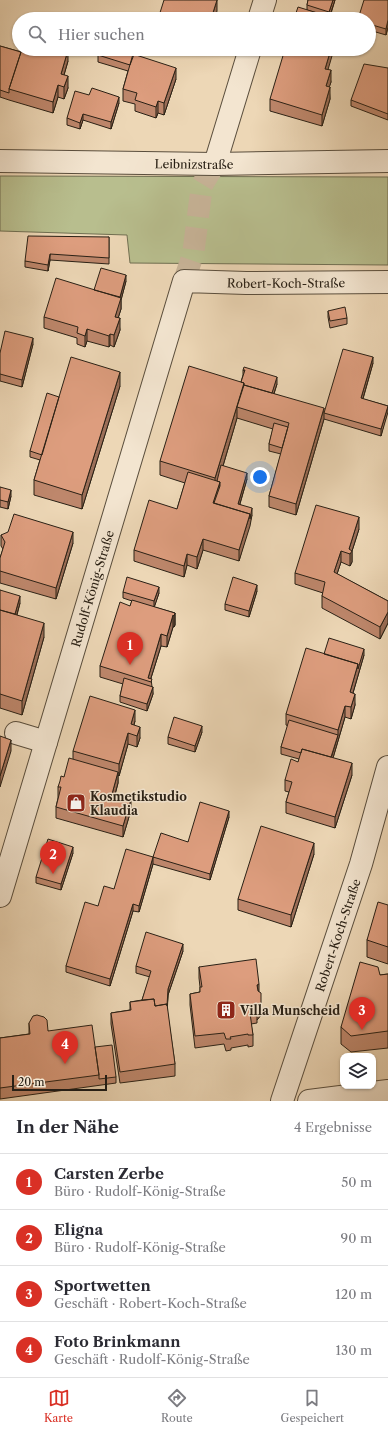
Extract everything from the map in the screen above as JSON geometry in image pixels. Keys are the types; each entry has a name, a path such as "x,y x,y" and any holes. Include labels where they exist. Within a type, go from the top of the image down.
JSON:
{"street":[{"path":"261,12 265,0"},
{"path":"215,164 248,56"},
{"name":"Leibnizstraße","path":"0,160 215,164 388,161"},
{"name":"Robert-Koch-Straße","path":"184,281 246,283 388,282"},
{"name":"Rudolf-König-Straße","path":"0,896 184,281"},
{"path":"16,732 46,742"},
{"name":"Robert-Koch-Straße","path":"282,1101 361,864 388,768"},
{"path":"309,1101 388,1091"}],"green space":[{"path":"0,176 388,177 388,265 130,263 127,235 0,231"}],"building":[{"path":"164,0 217,0 213,12 160,12"},
{"path":"308,0 333,0 329,12 307,5"},
{"path":"364,0 388,0 388,20 386,29 376,26 376,12 360,12"},
{"path":"298,7 314,12 296,12"},
{"path":"0,46 12,49 12,56 20,56 9,93 0,90"},
{"path":"20,56 66,56 61,74 68,76 64,87 58,85 53,102 9,89"},
{"path":"101,56 133,56 130,65"},
{"path":"132,56 139,56 176,68 164,103 158,101 156,107 135,100 137,93 123,89"},
{"path":"283,56 329,56 325,69 331,70 326,86 330,87 322,115 270,99"},
{"path":"364,64 388,68 388,114 351,100"},
{"path":"92,88 119,97 111,122 83,114 80,123 67,118 75,91 89,95"},
{"path":"28,236 109,237 109,258 50,254 48,265 25,261"},
{"path":"101,268 126,275 120,297 94,290"},
{"path":"56,278 121,298 115,317 120,318 114,335 110,334 109,336 87,329 85,336 77,333 78,327 44,317"},
{"path":"345,307 347,318 330,321 328,311"},
{"path":"5,331 33,338 22,380 0,374 0,353"},
{"path":"343,349 373,357 361,398 388,406 381,429 324,413"},
{"path":"71,357 120,372 82,495 34,480"},
{"path":"189,366 244,383 215,478 160,461"},
{"path":"244,367 277,377 272,393 244,385 244,383 241,382 245,370 243,370"},
{"path":"244,385 324,408 296,504 269,496 289,423 237,407"},
{"path":"47,393 59,397 42,455 30,451"},
{"path":"274,423 288,427 282,448 269,444"},
{"path":"221,465 247,473 238,504 252,508 250,519 250,514 214,503 220,486 220,482 217,481"},
{"path":"188,472 220,482 213,503 250,514 239,550 203,539 197,557 187,554 184,566 134,550 149,500 177,509"},
{"path":"0,487 11,490 8,502 0,500"},
{"path":"316,505 359,517 349,549 352,551 350,554 341,551 334,572 388,601 388,612 380,627 322,596 325,582 295,573"},
{"path":"14,514 73,532 56,588 0,571 0,558 5,542 1,535 8,532"},
{"path":"127,577 159,587 154,601 123,592"},
{"path":"233,577 257,585 249,611 225,604"},
{"path":"0,590 20,596 15,614 0,610"},
{"path":"132,600 175,613 174,616 173,615 167,636 161,634 148,678 152,679 151,682 100,666 120,602 130,606"},
{"path":"0,610 44,623 22,701 0,694"},
{"path":"329,638 364,649 358,669 358,664 324,654"},
{"path":"306,648 358,664 350,692 355,694 351,707 345,706 338,730 286,714"},
{"path":"124,678 153,687 147,704 120,696"},
{"path":"90,696 135,710 131,724 140,727 137,736 128,733 119,764 73,751"},
{"path":"174,717 202,726 195,746 168,737"},
{"path":"289,720 338,735 331,757 302,749 301,753 281,747"},
{"path":"0,736 11,740 0,776"},
{"path":"302,749 352,763 335,817 286,802 292,782 285,780 291,759 298,762"},
{"path":"69,758 118,772 112,794 131,799 123,826 56,807 61,787 58,787 61,776 64,777"},
{"path":"200,802 229,811 210,874 153,857 161,833 188,842"},
{"path":"261,826 314,843 291,915 238,899"},
{"path":"48,839 73,847 61,884 36,877"},
{"path":"126,849 153,857 139,906 133,904 110,979 66,966 85,902 98,906 104,886 114,889"},
{"path":"378,902 388,905 388,947 367,940"},
{"path":"146,932 183,944 168,989 167,1006 167,1004 155,1006 154,999 142,1000 151,971 136,966"},
{"name":"Villa Munscheid","path":"256,959 259,984 257,985 258,991 261,993 261,1004 257,1009 257,1012 250,1013 253,1035 248,1034 230,1037 231,1039 226,1039 224,1033 195,1036 190,994 200,992 200,987 202,987 199,967"},
{"path":"360,962 378,967 380,975 388,974 388,1031 351,1036 341,1027"},
{"path":"154,999 155,1006 167,1004 175,1064 120,1072 111,1013 131,1010 130,1002"},
{"path":"37,1015 44,1017 47,1020 48,1031 92,1025 99,1075 0,1088 0,1038 30,1034 29,1023 33,1016"},
{"path":"112,1045 116,1077 99,1079 95,1047"}],"tunnel":[{"path":"184,281 193,255 202,185 215,164"}],"place":[{"name":"Carsten Zerbe","path":"130,665"},
{"name":"Kosmetikstudio Klaudia","path":"76,803"},
{"name":"Eligna","path":"53,874"},
{"name":"Villa Munscheid","path":"226,1010"},
{"name":"Sportwetten","path":"362,1030"},
{"name":"Foto Brinkmann","path":"65,1064"}]}
